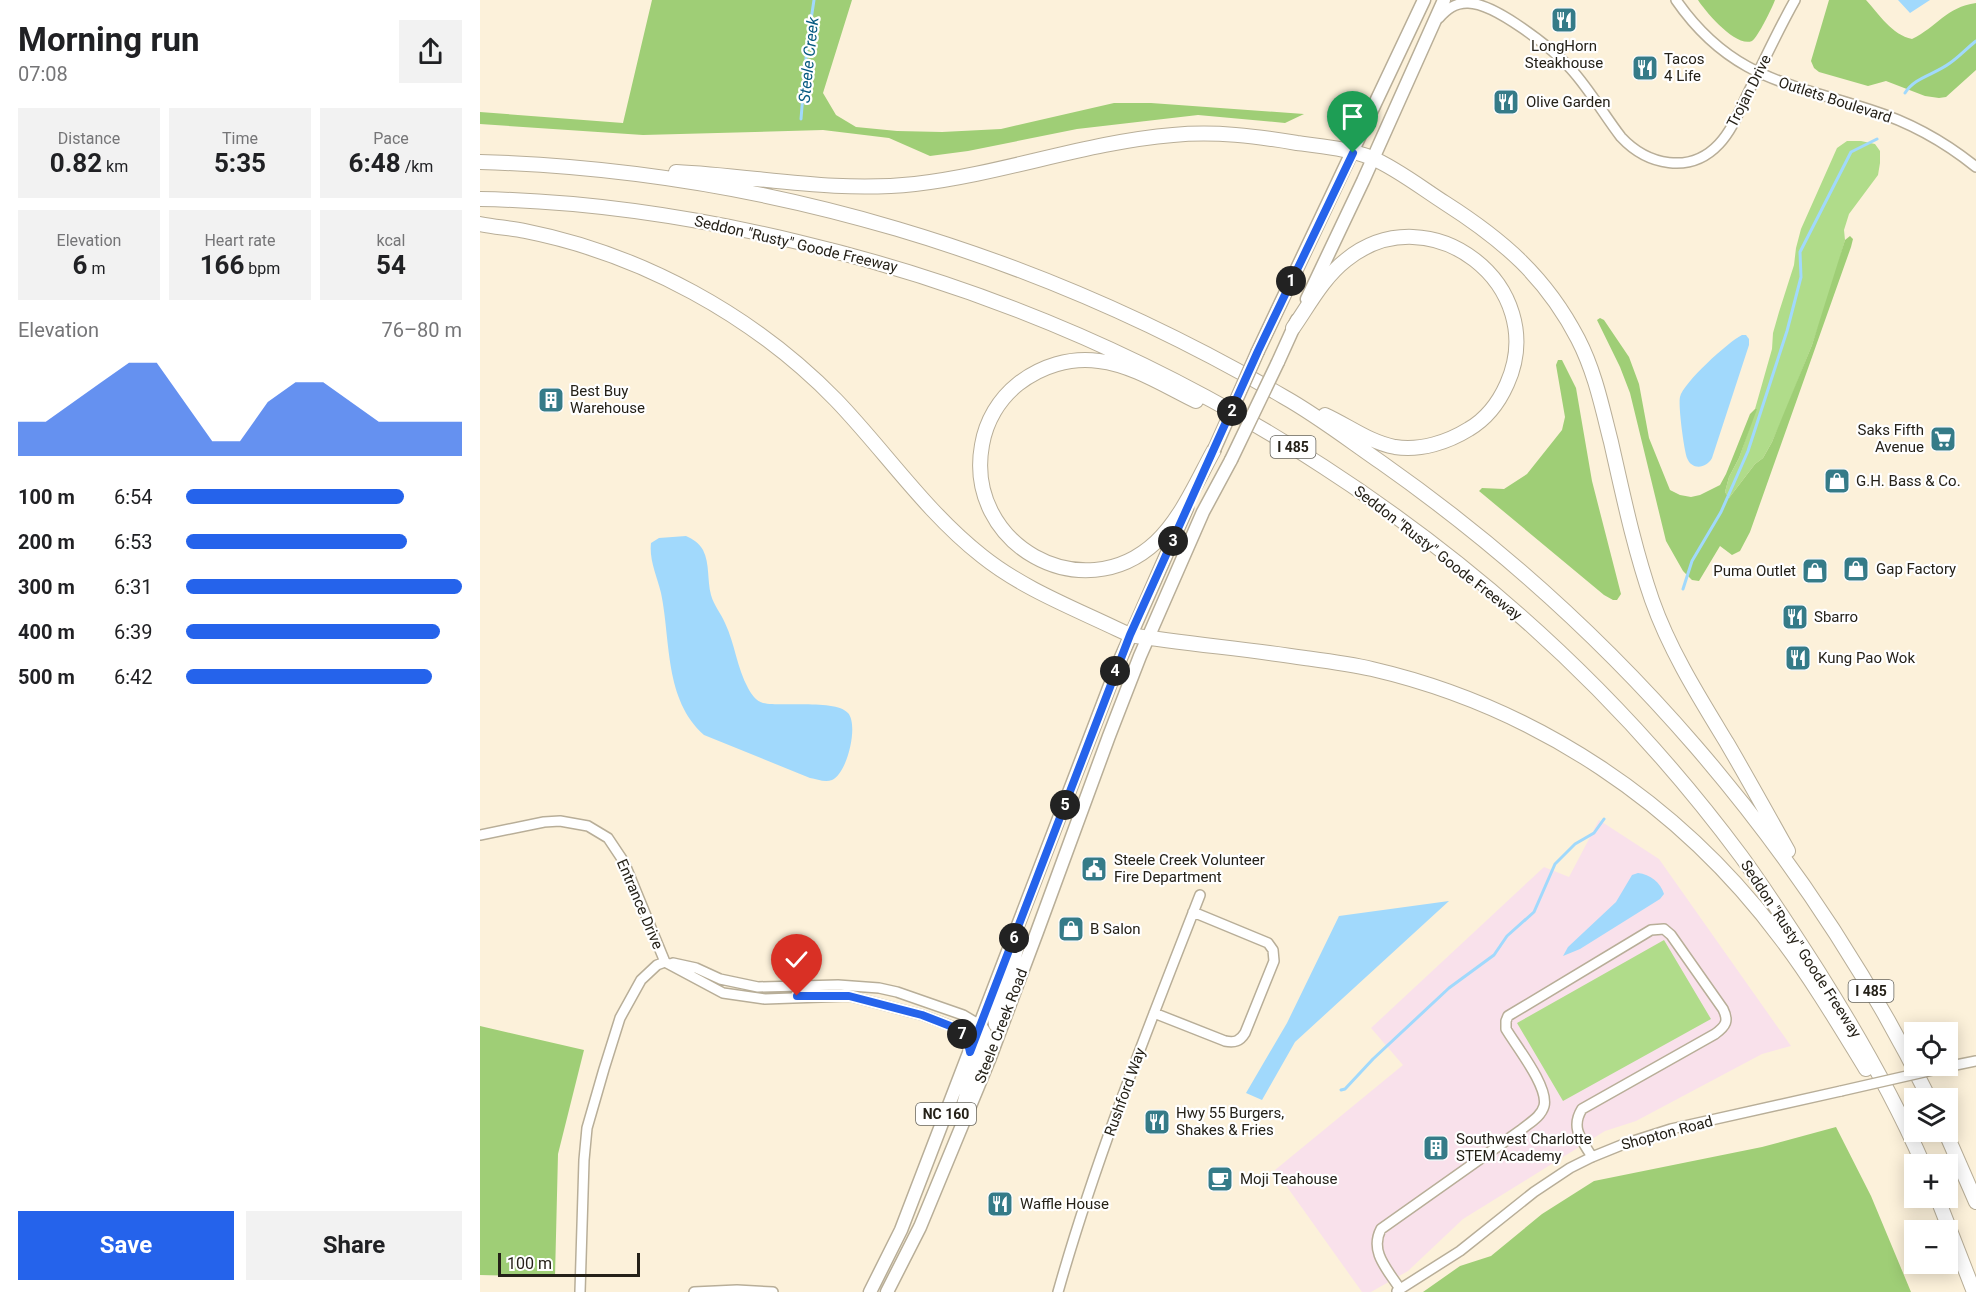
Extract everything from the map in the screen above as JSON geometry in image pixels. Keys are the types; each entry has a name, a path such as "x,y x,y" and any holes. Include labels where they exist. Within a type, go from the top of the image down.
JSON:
{"highway":[{"path":"539,165 719,174 827,187 862,187 951,179 1118,143 1201,133 1251,136 1353,153 1373,159 1480,226 1506,246 1539,279 1570,325 1580,343 1595,382 1634,541 1653,604 1665,632 1697,694 1829,923"},
{"name":"I 485","path":"480,162 639,174 727,187 805,204 910,232 1024,271 1104,304 1170,335 1289,399 1419,489 1480,537 1587,630 1665,710 1697,746 1780,852 1829,923 1883,1011 1924,1088"},
{"name":"Seddon \"Rusty\" Goode Freeway","path":"480,199 591,206 679,217 779,237 909,271 991,299 1082,335 1166,375 1295,448 1397,517 1462,567 1521,617 1579,671 1654,750 1741,856 1801,944 1875,1067 1918,1154"},
{"path":"480,225 557,238 626,261 665,278 741,322 805,372 836,400 948,526 976,551 1016,579 1130,635 1327,661 1369,668 1403,677 1469,699 1521,721 1590,759 1681,829 1756,907 1812,981 1918,1154"},
{"path":"1289,399 1376,442 1407,448 1432,445 1460,435 1485,416 1503,393 1516,347 1511,311 1498,284 1488,271 1476,260 1449,244 1421,237 1391,239 1361,249 1348,258 1325,280 1293,328"},
{"path":"1214,450 1177,516 1156,542 1129,561 1101,569 1061,567 1049,564 1026,552 998,526 986,501 980,481 979,467 983,440 997,406 1014,387 1025,379 1047,367 1072,361 1099,361 1123,367 1295,448"},
{"path":"1950,1142 1976,1202"},
{"path":"1941,1208 1974,1292"}],"main road":[{"name":"Steele Creek Road","path":"870,1292 901,1230 1130,635 1258,351 1424,0"},
{"name":"Steele Creek Road","path":"887,1292 920,1227 948,1160 1038,933 1108,736 1148,638 1203,512 1232,460 1373,159 1444,0"},
{"path":"1000,1028 995,1025 994,1018 1010,975 1033,887"},
{"path":"948,1160 970,1079 984,1041 985,1033 980,1024"}],"street":[{"name":"Outlets Boulevard","path":"1676,0 1692,21 1718,47 1758,73 1793,87 1892,117 1930,136 1976,167"},
{"name":"Trojan Drive","path":"1431,25 1451,7 1466,3 1473,3 1495,12 1525,30 1564,61 1630,146 1647,157 1668,163 1691,161 1706,154 1729,131 1795,0"},
{"name":"Entrance Drive","path":"480,835 560,821 574,822 598,832 608,838 624,862 665,962 723,993 765,999 849,996 922,1015 958,1029 967,1039 970,1052"},
{"name":"Rushford Way","path":"1058,1292 1071,1246 1126,1085 1200,895"},
{"path":"1154,1013 1225,1041 1238,1041 1245,1033 1274,961 1273,950 1268,943 1193,912"},
{"path":"1398,1291 1377,1251 1377,1239 1381,1229 1527,1125 1540,1114 1544,1105 1543,1090 1506,1029 1508,1016 1651,930 1664,929 1671,935 1723,1009 1727,1017 1726,1023 1715,1034 1582,1109 1576,1123 1577,1130 1592,1157"},
{"name":"Entrance Drive","path":"665,962 696,968 720,979 758,987 838,985 879,988 963,1015 980,1024"},
{"path":"580,1292 587,1128 620,1018 641,980 657,965 665,962"},
{"name":"Shopton Road","path":"1398,1291 1460,1251 1534,1192 1570,1168 1624,1143 1671,1130 1976,1061"},
{"path":"694,1292 736,1290 773,1292"}],"shaded area":[{"path":"1599,820 1659,859 1791,1046 1762,1054 1636,1121 1605,1131 1463,1219 1408,1271 1371,1292 1362,1292 1275,1170 1403,1065 1371,1028 1544,867 1569,877"}],"green space":[{"path":"652,0 852,0 823,93 836,115 856,127 942,132 1001,129 1114,103 1151,103 1304,114 1285,123 1198,115 1077,129 968,151 930,156 889,138 823,130 643,135 480,124 480,112 623,123"},
{"path":"1698,0 1775,0 1755,38 1745,42 1722,27"},
{"path":"1829,0 1866,0 1892,29 1912,39 1949,13 1976,3 1976,70 1946,97 1939,98 1925,96 1886,81 1868,86 1819,72 1811,61"},
{"path":"1847,141 1875,144 1880,151 1878,175 1849,214 1844,230 1845,240 1830,293 1812,345 1772,442 1763,458 1755,464 1729,498 1725,492 1729,477 1739,458 1756,409 1772,349 1773,333 1794,265 1801,229 1837,148"},
{"path":"1850,236 1853,239 1851,247 1750,532 1740,551 1732,555 1720,546 1699,581 1692,580 1683,571 1666,541 1630,393 1597,320 1600,318 1604,320 1629,357 1639,384 1649,438 1670,490 1691,497 1720,485 1750,414 1757,409 1739,458 1729,477 1725,492 1729,498 1755,464 1763,458 1772,442 1812,345 1845,240"},
{"path":"1558,360 1562,360 1576,388 1592,481 1621,594 1617,600 1604,595 1479,491 1482,488 1504,489 1527,474 1562,430 1565,417 1556,365"},
{"path":"1664,940 1711,1019 1563,1101 1517,1023"},
{"path":"480,1026 584,1050 558,1154 555,1277 480,1275"},
{"path":"1836,1127 1871,1196 1911,1292 1423,1292 1460,1266 1491,1256 1542,1214 1594,1181 1762,1147"}],"water":[{"path":"1898,0 1930,0 1910,13"},
{"path":"1742,335 1746,335 1749,339 1749,345 1712,458 1703,466 1692,465 1686,453 1680,397 1689,382 1707,363"},
{"path":"686,536 696,541 703,550 707,561 712,599 728,631 744,680 754,697 763,703 832,706 848,713 852,728 850,749 842,769 832,780 810,778 704,735 691,721 675,687 661,593 652,562 651,549 651,543 659,538"},
{"path":"1638,873 1651,877 1658,883 1664,894 1660,899 1580,949 1563,956 1568,947 1616,902 1632,875"},
{"path":"1449,901 1295,1042 1262,1100 1246,1093 1287,1023 1339,916"}],"waterway":[{"name":"Steele Creek","path":"801,119 807,46 814,0"},
{"path":"1905,93 1914,83 1950,63 1976,41"},
{"path":"1683,589 1692,561 1721,512 1748,451 1787,331 1801,277 1800,252 1851,152 1877,139"},
{"path":"1341,1090 1345,1089 1373,1059 1449,988 1494,955 1507,936 1534,912 1555,864 1575,844 1594,833 1604,819"}],"place":[{"name":"LongHorn Steakhouse","path":"1564,20"},
{"name":"Tacos 4 Life","path":"1645,68"},
{"name":"Olive Garden","path":"1506,102"},
{"name":"Best Buy Warehouse","path":"551,400"},
{"name":"Saks Fifth Avenue","path":"1943,439"},
{"name":"G.H. Bass & Co.","path":"1837,481"},
{"name":"Gap Factory","path":"1856,569"},
{"name":"Puma Outlet","path":"1815,571"},
{"name":"Sbarro","path":"1795,617"},
{"name":"Kung Pao Wok","path":"1798,658"},
{"name":"Steele Creek Volunteer Fire Department","path":"1094,869"},
{"name":"B Salon","path":"1071,929"},
{"name":"Hwy 55 Burgers, Shakes & Fries","path":"1157,1122"},
{"name":"Southwest Charlotte STEM Academy","path":"1436,1148"},
{"name":"Moji Teahouse","path":"1220,1179"},
{"name":"Waffle House","path":"1000,1204"}],"route":[{"path":"797,996 864,998 922,1015 958,1029 967,1039 970,1052 1130,635 1258,351 1353,153"}]}
